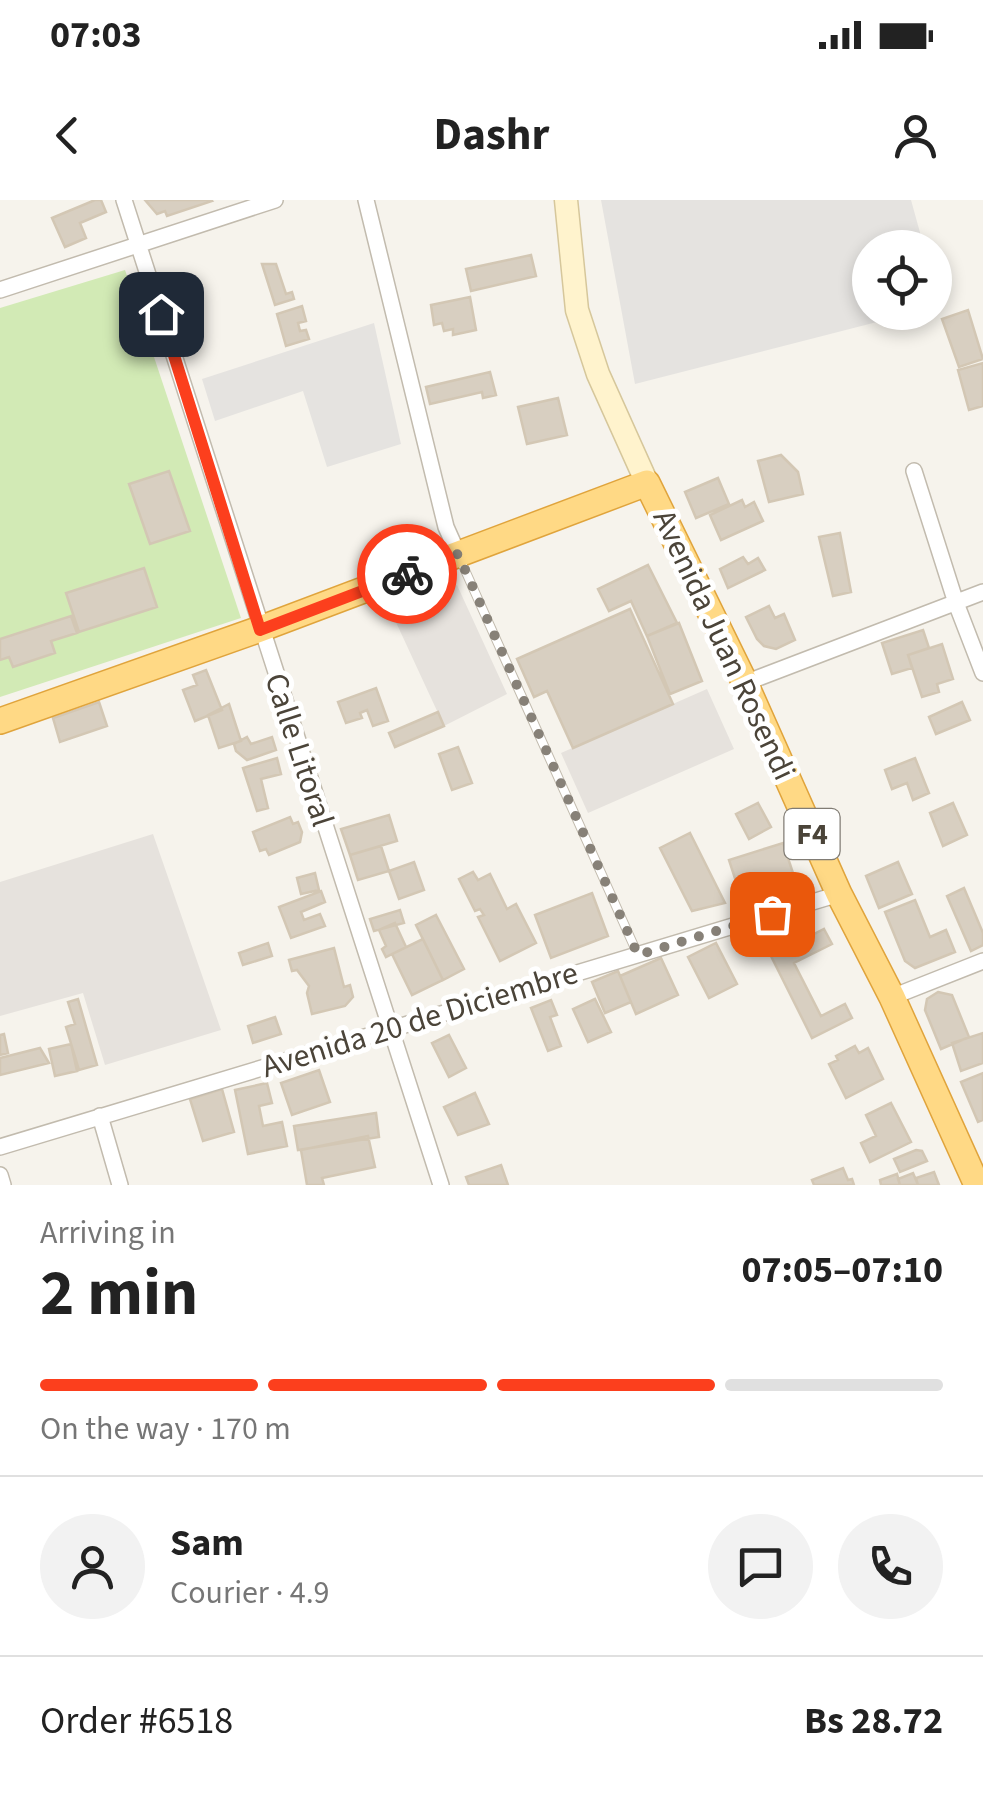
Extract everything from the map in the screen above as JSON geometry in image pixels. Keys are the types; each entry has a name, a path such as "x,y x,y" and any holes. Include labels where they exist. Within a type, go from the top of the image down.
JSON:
{"highway":[{"path":"0,721 260,630 647,483"},
{"name":"Avenida Juan Rosendi","path":"647,483 744,682 977,1185"}],"main road":[{"name":"Avenida Juan Rosendi","path":"566,200 577,310 598,374 647,483"}],"street":[{"name":"Calle Litoral","path":"124,200 441,1185"},
{"path":"0,290 276,200"},
{"path":"366,200 446,527 458,554"},
{"path":"914,471 983,673"},
{"path":"744,682 983,592"},
{"name":"Avenida 20 de Diciembre","path":"0,1146 839,894"},
{"path":"892,997 983,961"},
{"path":"100,1116 120,1185"},
{"path":"0,1174 3,1185"}],"lane":[{"path":"458,554 638,955"}],"shaded area":[{"path":"601,200 911,200 919,230 852,230 852,328 635,384"},
{"path":"374,323 401,444 327,467 303,391 215,421 202,379"},
{"path":"457,585 507,694 444,726 388,605"},
{"path":"707,689 734,749 588,813 561,753"},
{"path":"153,834 221,1030 105,1065 83,993 0,1016 0,882"}],"green space":[{"path":"125,270 241,618 0,697 0,308"}],"building":[{"path":"101,200 106,212 80,223 86,238 65,247 52,218"},
{"path":"145,200 212,201 167,216 165,211 157,214"},
{"path":"531,255 536,276 471,291 466,269"},
{"path":"262,264 276,264 286,294 292,292 294,299 275,305"},
{"path":"470,297 476,330 453,335 453,329 444,331 442,323 434,325 431,305"},
{"path":"302,306 306,321 298,323 309,339 286,346 277,314"},
{"path":"968,310 983,359 959,367 946,330 952,330 952,316"},
{"path":"983,363 983,406 969,410 958,370"},
{"path":"490,372 496,395 483,398 482,392 430,404 426,387"},
{"path":"558,398 567,435 527,444 518,407"},
{"path":"781,455 798,472 803,494 769,502 758,461"},
{"path":"169,471 190,531 150,544 129,484"},
{"path":"718,478 729,504 696,518 685,492"},
{"path":"742,500 745,507 754,502 763,521 721,540 710,515"},
{"path":"840,533 851,592 833,596 819,537"},
{"path":"743,557 748,564 758,558 765,570 728,588 720,569"},
{"path":"648,565 677,623 647,636 631,601 609,611 598,589"},
{"path":"144,568 157,607 79,632 66,593"},
{"path":"769,606 775,618 784,614 795,640 776,649 757,639 746,617"},
{"path":"630,609 673,704 573,748 547,691 534,697 517,659"},
{"path":"71,616 77,633 51,641 55,653 13,667 9,657 0,660 0,639"},
{"path":"679,623 702,681 670,694 647,636"},
{"path":"923,630 929,648 908,655 912,668 892,674 882,643"},
{"path":"942,644 953,679 937,684 939,692 922,697 908,655"},
{"path":"206,670 222,710 195,721 183,690 197,685 193,675"},
{"path":"376,688 388,721 373,726 367,710 360,713 362,718 346,723 338,702"},
{"path":"99,702 107,726 60,742 53,718"},
{"path":"962,702 970,720 936,734 929,717"},
{"path":"229,704 241,741 219,748 208,715"},
{"path":"438,712 444,726 395,747 389,733"},
{"path":"247,737 251,744 272,737 276,750 247,760 234,744"},
{"path":"458,747 472,783 452,790 439,754"},
{"path":"277,758 281,774 261,779 268,808 257,811 243,768"},
{"path":"915,758 929,793 913,800 907,783 892,789 885,770"},
{"path":"758,803 771,827 749,839 736,814"},
{"path":"953,803 967,835 943,846 930,813"},
{"path":"389,815 397,841 350,855 341,829"},
{"path":"290,817 293,824 298,822 302,832 300,842 269,855 266,849 260,851 253,832"},
{"path":"690,833 725,903 692,911 660,848"},
{"path":"783,843 793,873 790,885 742,900 729,860"},
{"path":"381,846 389,871 358,880 350,855"},
{"path":"414,862 424,890 399,899 389,871"},
{"path":"898,862 912,894 879,908 866,876"},
{"path":"473,872 478,880 490,874 507,909 516,904 536,943 500,961 478,917 484,915 480,909 475,911 459,879"},
{"path":"315,873 319,890 301,894 297,878"},
{"path":"964,888 983,933 983,945 971,951 947,896"},
{"path":"321,891 325,902 301,912 304,920 320,914 325,926 291,938 279,907"},
{"path":"592,893 608,936 551,958 535,915"},
{"path":"915,900 930,937 946,930 955,952 915,968 905,961 885,912"},
{"path":"400,910 404,923 374,931 370,919"},
{"path":"436,915 464,969 443,980 416,925"},
{"path":"395,923 406,947 386,957 379,930"},
{"path":"824,929 832,944 794,963 821,1016 845,1004 852,1018 812,1038 771,956"},
{"path":"423,939 443,980 412,995 392,954"},
{"path":"268,943 272,956 243,965 239,953"},
{"path":"716,943 737,984 709,998 688,957"},
{"path":"334,948 344,987 350,985 353,997 345,1006 312,1014 309,986 297,970 292,971 289,960"},
{"path":"661,958 678,995 636,1014 620,976"},
{"path":"618,971 631,1002 605,1013 592,982"},
{"path":"938,992 952,995 969,1037 941,1049 925,1010 927,999"},
{"path":"78,999 97,1065 79,1070 66,1027 75,1024 68,1002"},
{"path":"595,999 611,1032 588,1042 573,1009"},
{"path":"551,1000 557,1015 550,1017 561,1046 548,1051 531,1008"},
{"path":"275,1017 281,1034 253,1043 248,1026"},
{"path":"983,1033 983,1063 961,1071 952,1043"},
{"path":"4,1034 8,1053 0,1055 0,1035"},
{"path":"449,1035 466,1068 449,1077 432,1043"},
{"path":"71,1044 77,1071 55,1076 49,1049"},
{"path":"855,1046 859,1053 868,1048 883,1079 846,1098 829,1064"},
{"path":"40,1048 49,1063 0,1075 0,1058"},
{"path":"319,1070 330,1102 292,1115 281,1083"},
{"path":"983,1073 983,1120 978,1122 961,1082"},
{"path":"267,1083 272,1103 259,1106 263,1126 282,1122 287,1146 248,1154 235,1090"},
{"path":"222,1089 234,1132 203,1141 190,1099"},
{"path":"475,1093 489,1124 458,1135 444,1107"},
{"path":"891,1103 911,1142 870,1162 861,1143 876,1136 866,1115"},
{"path":"376,1113 379,1137 298,1150 294,1126"},
{"path":"368,1136 375,1167 322,1178 324,1185 307,1185 301,1150"},
{"path":"922,1151 927,1161 900,1172 894,1159"},
{"path":"501,1165 508,1185 469,1185 466,1177"},
{"path":"843,1168 854,1185 814,1185 812,1180"},
{"path":"934,1172 939,1185 918,1185 916,1178"},
{"path":"913,1173 918,1185 900,1185 898,1179"},
{"path":"897,1174 900,1185 881,1185 880,1180"}],"way so far":[{"path":"407,574 458,554 638,955 772,914"}],"route":[{"path":"161,314 260,630 407,574"}]}
